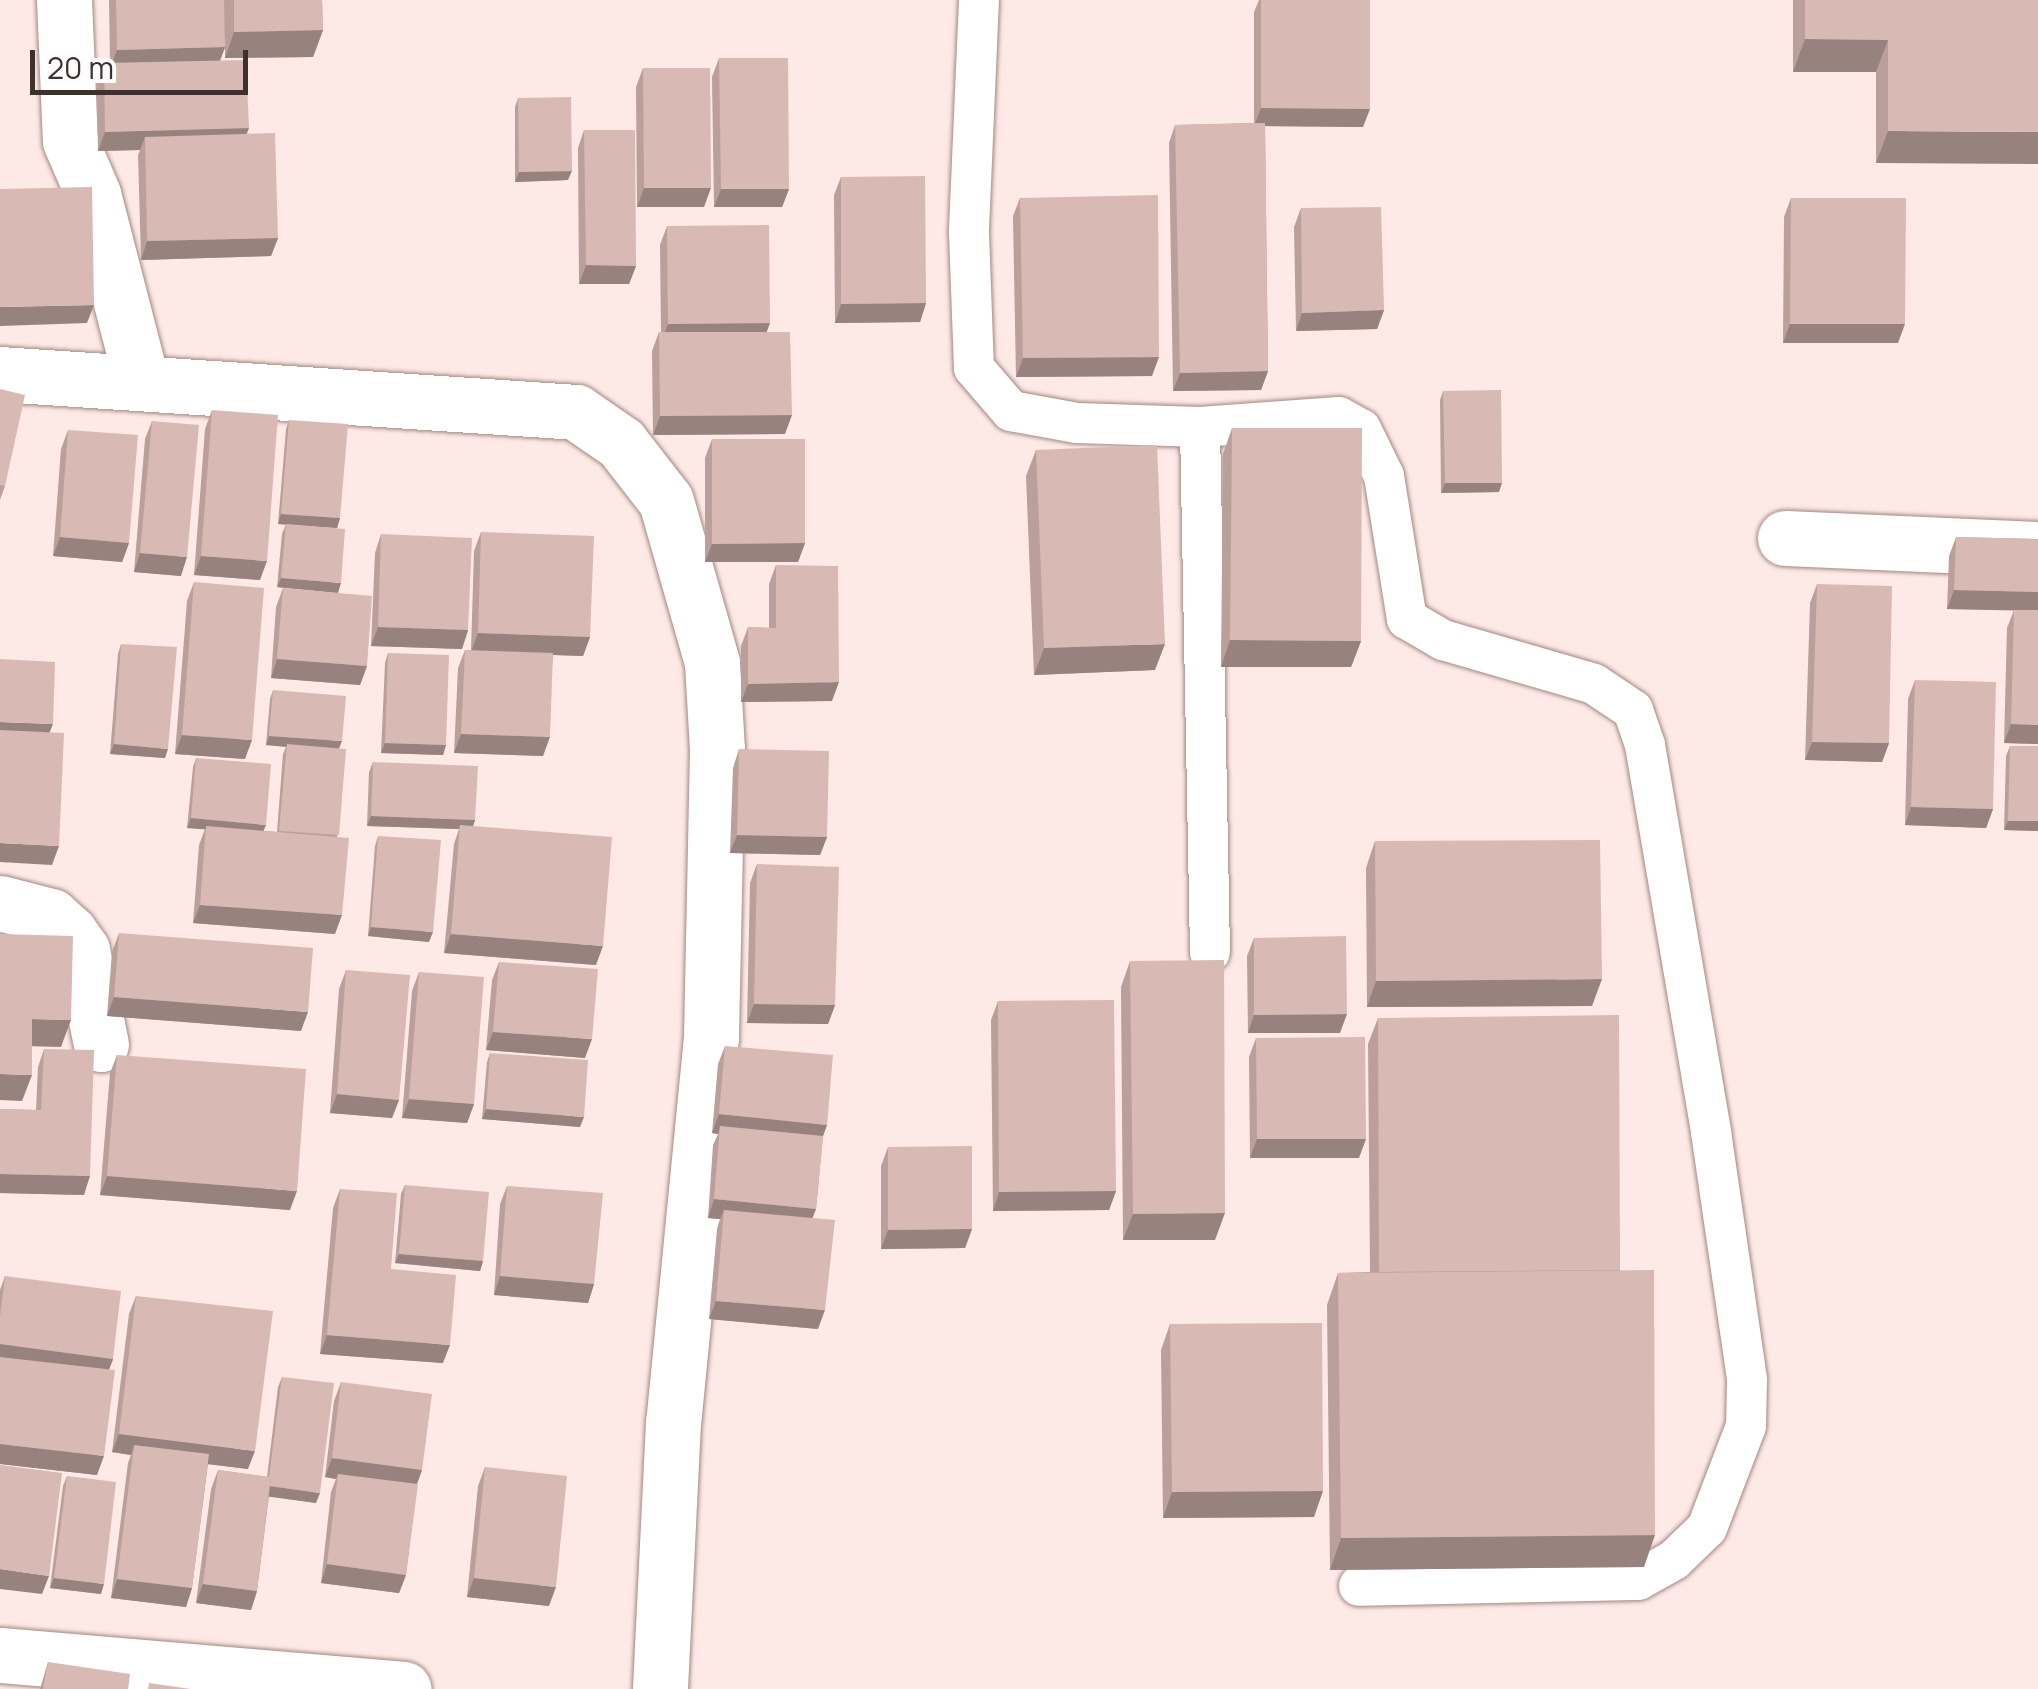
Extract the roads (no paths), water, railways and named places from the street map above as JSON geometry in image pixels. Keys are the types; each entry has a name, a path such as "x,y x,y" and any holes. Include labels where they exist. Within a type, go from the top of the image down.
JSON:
{"street":[{"path":"64,0 70,141 93,194 142,383"},
{"path":"0,374 576,412 621,443 666,501 712,662 717,749 710,1037 673,1422 660,1689"},
{"path":"1785,538 2038,550"},
{"path":"0,902 51,916 70,933 82,950 101,1044"},
{"path":"0,1655 404,1689"}],"lane":[{"path":"979,0 968,233 974,368 1011,411 1076,423 1200,427 1339,417 1361,429 1384,476 1407,619 1443,640 1594,684 1633,710 1645,745 1702,1074 1747,1380 1746,1426 1707,1528 1662,1567 1638,1580 1360,1586"},
{"path":"1200,427 1210,952"}]}
